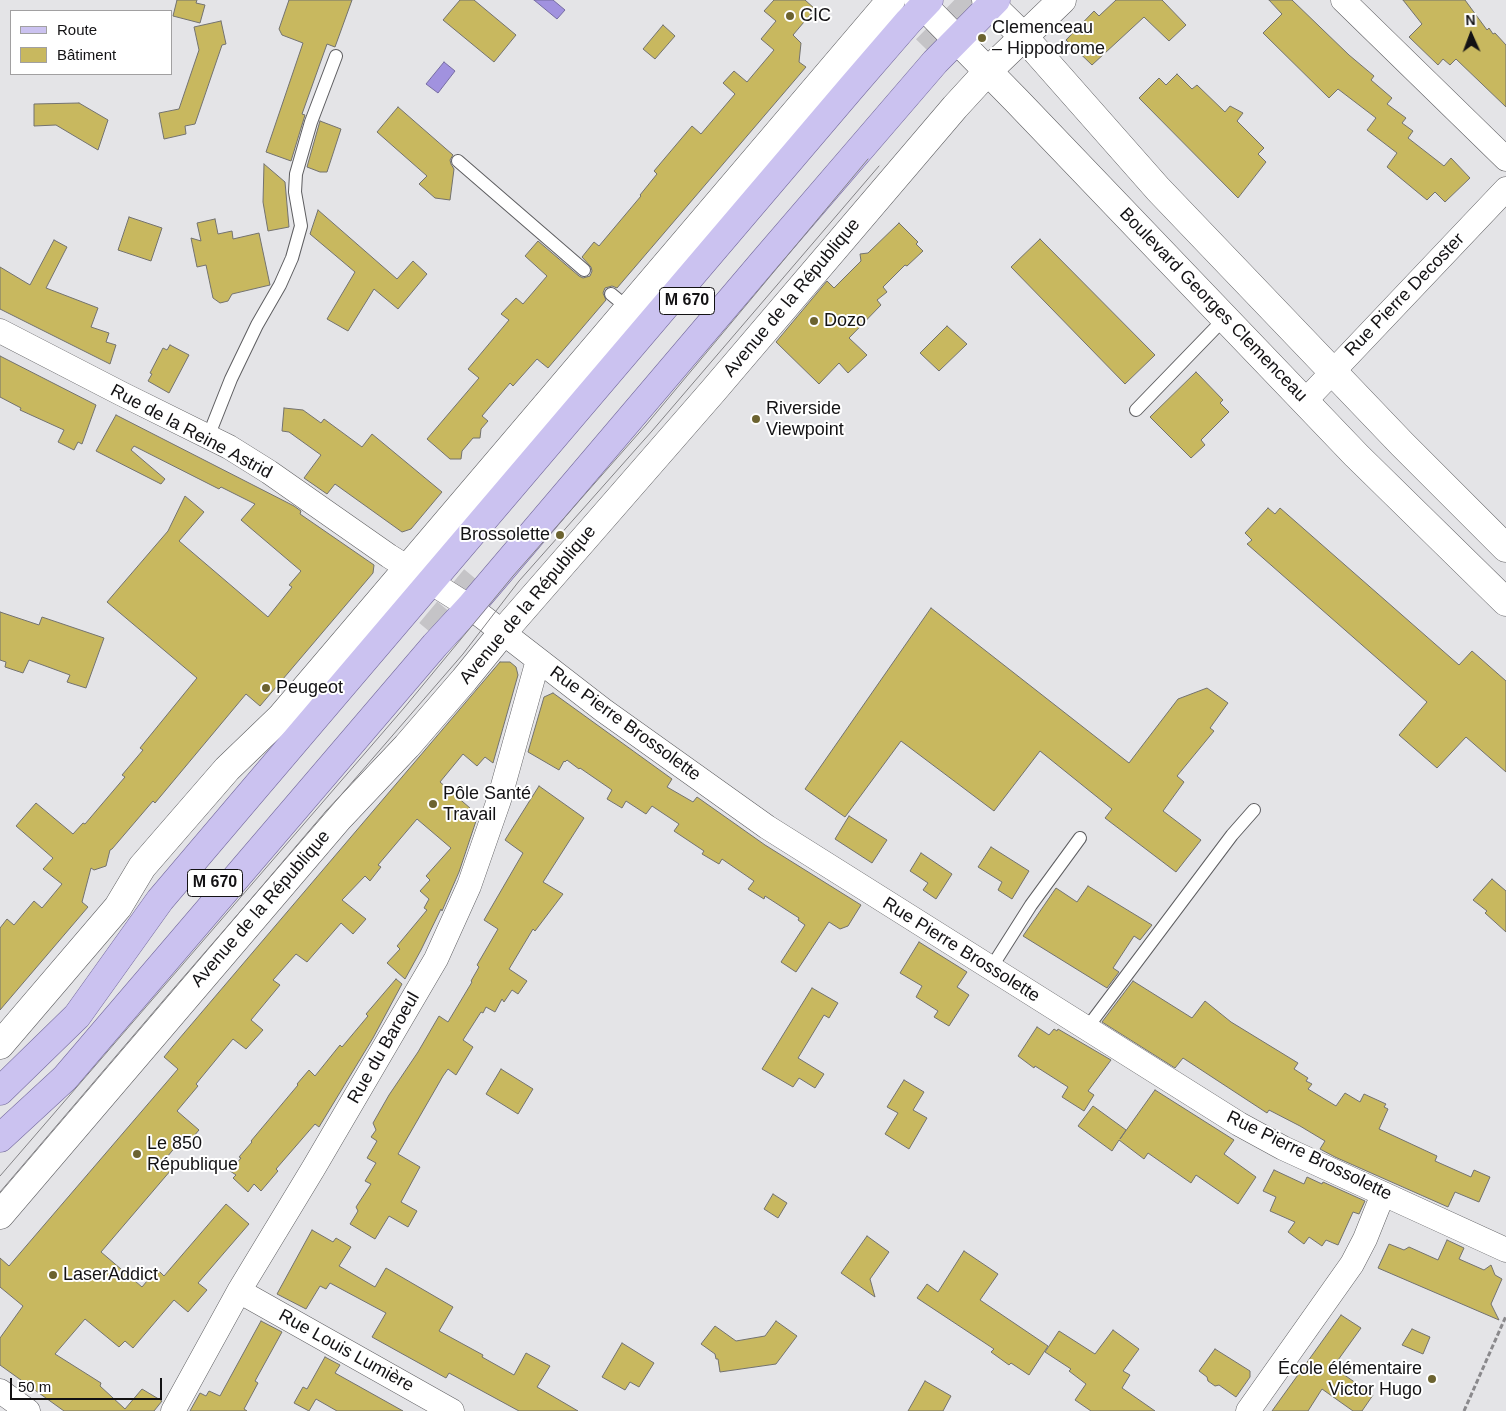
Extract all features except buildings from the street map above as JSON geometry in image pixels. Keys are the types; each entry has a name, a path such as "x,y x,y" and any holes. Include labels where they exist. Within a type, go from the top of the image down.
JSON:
{"main road":[{"path":"0,1136 65,1078 435,645 450,594 851,88 923,2"},
{"path":"0,1091 77,1016 160,900 763,262 991,2"},
{"name":"M 670","path":"472,568 905,71 919,43"},
{"name":"M 670","path":"0,1107 77,1016 423,628 0,1136"}],"street":[{"path":"0,1045 118,907 142,867 227,769 281,717 407,568 620,301 891,0"},
{"name":"Avenue de la République","path":"0,1215 338,819 416,735 944,119 988,71 1062,0"},
{"path":"1343,0 1506,159"},
{"name":"Boulevard Georges Clemenceau","path":"923,2 957,40 1376,475 1506,602"},
{"path":"991,2 1158,189 1402,444 1506,548"},
{"name":"Rue Pierre Decoster","path":"1305,401 1506,189"},
{"name":"Rue de la Reine Astrid","path":"0,331 208,437 269,472 407,568 450,594"},
{"name":"Rue Pierre Brossolette","path":"450,594 503,632 603,710 767,827 1239,1124 1283,1148 1506,1250"},
{"name":"Rue du Baroeul","path":"172,1411 239,1291 436,959 469,886 499,800 538,660"},
{"path":"1248,1411 1352,1264 1365,1239 1383,1194"},
{"name":"Rue Louis Lumière","path":"239,1291 452,1411"},
{"path":"0,1391 28,1411"}],"lane":[{"path":"208,437 231,379 292,258 300,226 295,192 296,174 311,122 336,56"},
{"path":"458,161 584,270"},
{"path":"1136,410 1225,318"},
{"path":"1087,1028 1232,835 1254,810"},
{"path":"991,968 1031,906 1080,838"}],"path":[{"path":"1464,1411 1506,1316"}],"shaded area":[{"path":"534,0 553,0 565,10 557,19"},
{"path":"444,62 455,71 438,93 426,84"}],"tunnel":[{"path":"926,49 974,0"},
{"path":"430,632 481,571"}],"tram line":[{"path":"0,1176 404,708 513,576 646,425 868,159"},
{"path":"0,1192 463,654 519,581 652,431 879,166"}],"place":[{"name":"CIC","path":"790,16"},
{"name":"Clemenceau – Hippodrome","path":"982,38"},
{"name":"Dozo","path":"814,321"},
{"name":"Riverside Viewpoint","path":"756,419"},
{"name":"Brossolette","path":"560,535"},
{"name":"Peugeot","path":"266,688"},
{"name":"Pôle Santé Travail","path":"433,804"},
{"name":"Le 850 République","path":"137,1154"},
{"name":"LaserAddict","path":"53,1275"},
{"name":"École élémentaire Victor Hugo","path":"1432,1379"}]}
